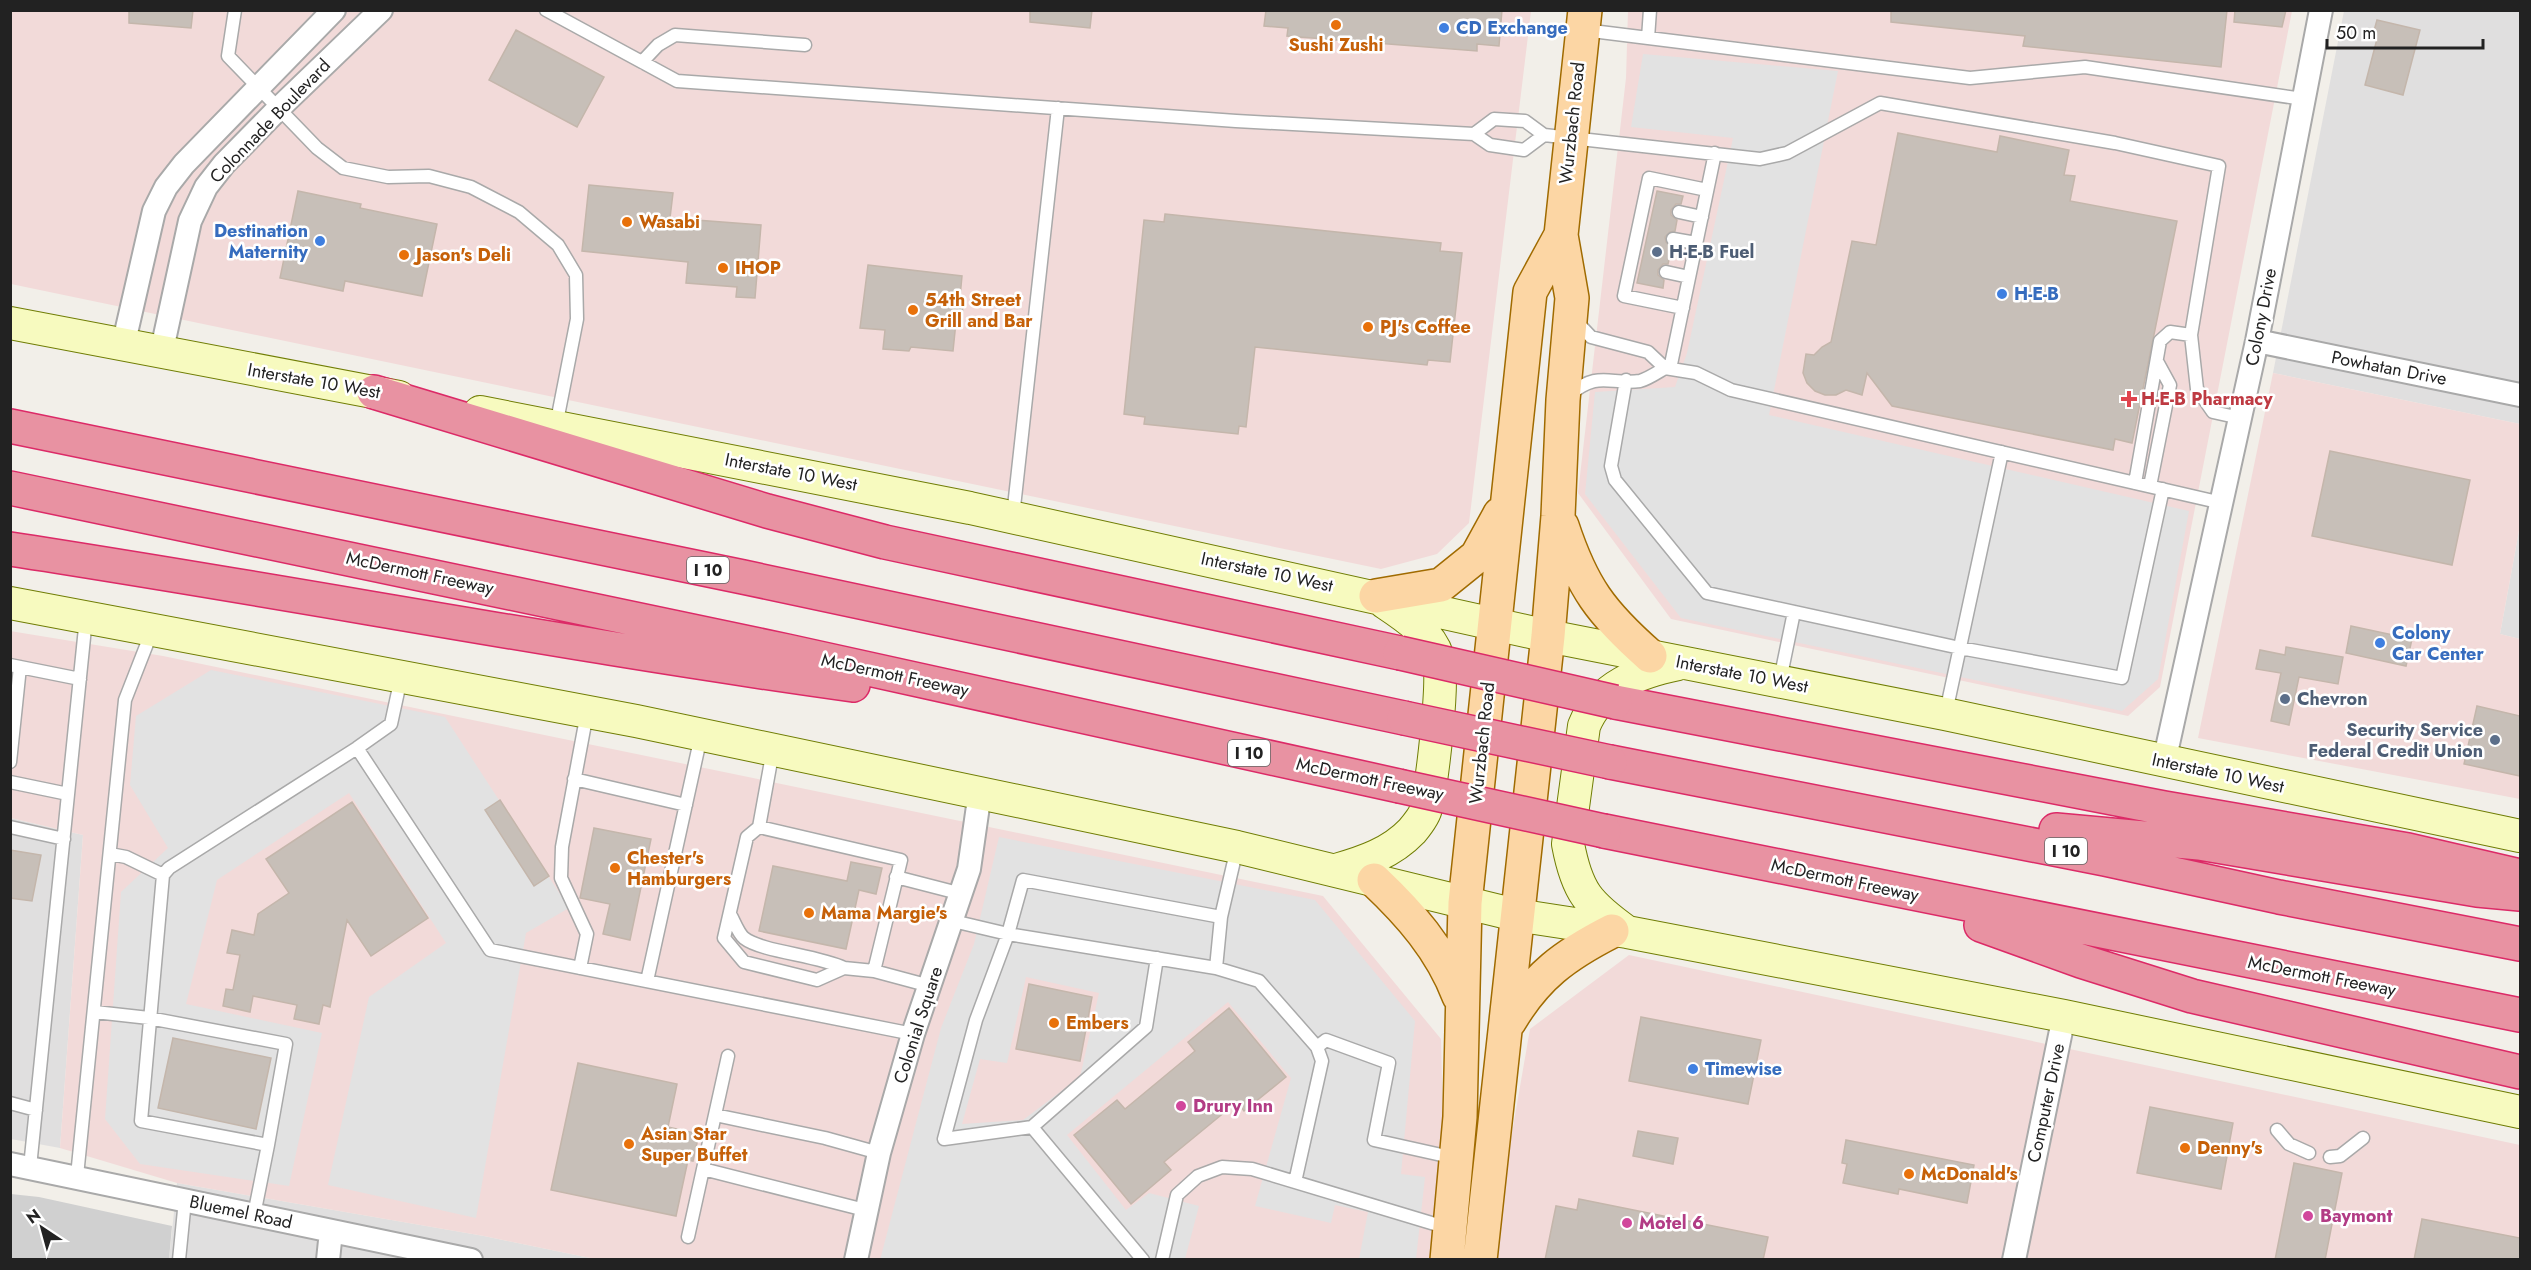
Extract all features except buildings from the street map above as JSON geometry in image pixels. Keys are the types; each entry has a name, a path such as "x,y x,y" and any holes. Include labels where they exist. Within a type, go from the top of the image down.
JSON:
{"highway":[{"path":"374,392 767,511 874,539 1615,702 2164,808 2408,850 2520,876"},
{"name":"I 10","path":"10,426 744,577 1610,762 2520,944"},
{"name":"McDermott Freeway","path":"10,488 776,648 1604,831 2520,1015"},
{"path":"10,549 224,582 670,660 1098,719"},
{"path":"1884,816 2199,843 2477,890 2520,894"},
{"path":"1872,885 2081,961 2192,996 2520,1072"}],"main road":[{"name":"Wurzbach Road","path":"1480,1260 1548,636 1558,516 1563,400 1572,298 1561,235 1557,135 1584,20"},
{"name":"Wurzbach Road","path":"1448,1244 1460,1117 1465,903 1530,292 1561,235"},
{"name":"Interstate 10 West","path":"10,323 161,354 556,426 1013,517 1548,636 1945,714 2520,836"},
{"path":"1376,596 1441,585 1455,575 1477,556 1509,500"},
{"path":"1558,516 1579,572 1591,594 1622,632 1650,656"},
{"path":"1336,870 1372,859 1392,848 1413,830 1426,810 1441,681 1438,657 1419,628 1376,596"},
{"path":"10,603 701,734 1237,847 1516,915 1619,932 2064,1016 2520,1112"},
{"path":"1619,932 1581,891 1568,844 1584,726 1590,710 1602,697 1629,678 1685,663"},
{"path":"1374,880 1402,906 1434,947 1449,971 1462,1003"},
{"path":"1507,1026 1521,1002 1545,974 1564,957 1619,932"}],"street":[{"name":"Colonnade Boulevard","path":"123,346 154,211 166,188 184,164 334,10"},
{"name":"Colonnade Boulevard","path":"161,354 190,221 206,187 224,164 278,109 381,10"},
{"name":"Colony Drive","path":"2164,762 2257,342 2321,10"},
{"name":"Powhatan Drive","path":"2257,342 2520,395"},
{"name":"Colonial Square","path":"856,1260 879,1153 914,1034 969,869 980,792"},
{"name":"Computer Drive","path":"2014,1260 2064,1016"},
{"name":"Bluemel Road","path":"20,1166 77,1176 471,1260"},
{"path":"328,1260 331,1231"}],"lane":[{"path":"235,10 228,56 317,148 343,168 388,177 429,176 471,187 519,212 558,245 576,275 577,319 556,426"},
{"path":"546,10 677,81 1474,134 1490,145 1524,150 1557,135"},
{"path":"1648,38 1650,10"},
{"path":"1584,20 1648,38 1970,78 2085,67 2303,99"},
{"path":"642,62 658,45 675,35 805,45"},
{"path":"1474,134 1494,119 1525,121 1557,135 1760,159 1787,153 1880,103 2115,143 2219,166 2191,335 2197,389 2213,412 2240,417"},
{"path":"1013,517 1058,108"},
{"path":"1563,400 1581,386 1604,378 1641,381 1667,368 1683,308 1715,153"},
{"path":"1683,308 1624,296 1636,265 1649,207 1650,178 1707,190"},
{"path":"1679,212 1702,217"},
{"path":"1673,239 1696,243"},
{"path":"1666,272 1689,276"},
{"path":"1572,298 1575,320 1592,337 1648,352 1667,368 1696,373 1731,390 2222,502"},
{"path":"2135,483 2158,363 2160,341 2170,332 2191,335"},
{"path":"2150,486 2170,385 2158,363"},
{"path":"1626,380 1611,466 1615,480 1707,594 1960,648 2122,678 2163,489"},
{"path":"1945,714 2002,452"},
{"path":"1779,681 1794,612"},
{"path":"20,1166 36,1110 86,618"},
{"path":"77,1176 125,700 152,630"},
{"path":"10,762 15,666 80,679"},
{"path":"268,1145 141,1121 163,875 169,868 391,724 402,677"},
{"path":"580,968 586,934 561,878 562,847 587,712"},
{"path":"647,981 701,734"},
{"path":"357,748 490,950 914,1034"},
{"path":"773,749 759,827 747,837 724,938 744,962 818,980 844,968"},
{"path":"574,779 686,805"},
{"path":"10,782 68,794"},
{"path":"10,827 63,839"},
{"path":"759,827 901,860 874,971"},
{"path":"1216,968 1221,917 1237,847"},
{"path":"110,854 126,857 163,875"},
{"path":"896,877 962,894"},
{"path":"1157,958 1146,1027 1032,1127 944,1139 976,1020 1008,934 1023,880 1221,917"},
{"path":"730,914 743,938 758,944 825,959 844,968 874,971 930,986"},
{"path":"953,921 1008,934 1216,968 1259,981 1317,1047 1322,1061 1295,1182"},
{"path":"95,1012 149,1018 286,1044 255,1215"},
{"path":"1317,1047 1326,1040 1389,1063 1374,1140 1456,1158"},
{"path":"688,1237 728,1056"},
{"path":"10,1103 36,1110"},
{"path":"715,1115 825,1138 879,1153"},
{"path":"1032,1127 1143,1260"},
{"path":"2277,1130 2289,1144 2309,1153"},
{"path":"2330,1157 2340,1156 2363,1138"},
{"path":"1162,1260 1177,1195 1198,1176 1222,1167 1252,1169 1295,1182 1448,1244"},
{"path":"703,1170 866,1210"},
{"path":"179,1260 185,1200"}],"shaded area":[{"path":"11,11 1531,11 1469,523 1437,554 1381,569 11,284"},
{"path":"1628,11 2292,11 2160,687 2128,716 1671,619 1578,493 1626,78"},
{"path":"2344,11 2520,11 2520,424 2273,373"},
{"path":"1643,54 1838,71 1769,415 2189,511 2158,679 2122,711 1681,618 1585,494 1595,392 1675,387 1687,353 1733,138 1631,127"},
{"path":"2273,373 2520,424 2520,525 2500,634 2520,639 2520,799 2198,738"},
{"path":"2520,525 2520,639 2500,634"},
{"path":"10,631 163,656 1323,896 1441,1039 1443,1124 1430,1259 595,1259 484,1236 177,1183 60,1148 83,835 11,818"},
{"path":"211,670 445,717 569,908 526,933 476,1218 328,1185 369,997 446,943 349,793 217,880 186,1004 322,1033 289,1186 140,1164 105,1119 121,892 168,848 130,785 136,716"},
{"path":"10,818 83,835 60,1148 11,1139"},
{"path":"999,837 1315,900 1415,1021 1401,1174 1425,1177 1416,1259 1359,1259 1368,1212 1335,1205 1331,1223 1255,1206 1291,1078 1228,1002 1067,1135 1126,1210 1149,1193 1199,1206 1185,1259 880,1260 941,1028 974,944","holes":["1026,977 1099,993 1080,1077 1023,1120 962,1124 980,1059 1007,1063"]},
{"path":"1629,955 2520,1145 2520,1259 1490,1260 1530,1029"},
{"path":"177,1183 484,1236 595,1259 169,1260"},
{"path":"11,1194 39,1197 172,1226 169,1259 11,1259"}],"place":[{"name":"Sushi Zushi","path":"1336,25"},
{"name":"CD Exchange","path":"1444,28"},
{"name":"Wasabi","path":"627,222"},
{"name":"Destination Maternity","path":"320,241"},
{"name":"H-E-B Fuel","path":"1657,252"},
{"name":"Jason's Deli","path":"404,255"},
{"name":"IHOP","path":"723,268"},
{"name":"H-E-B","path":"2002,294"},
{"name":"54th Street Grill and Bar","path":"913,310"},
{"name":"PJ's Coffee","path":"1368,327"},
{"name":"H-E-B Pharmacy","path":"2129,399"},
{"name":"Colony Car Center","path":"2380,643"},
{"name":"Chevron","path":"2285,699"},
{"name":"Security Service Federal Credit Union","path":"2495,740"},
{"name":"Chester's Hamburgers","path":"615,868"},
{"name":"Mama Margie's","path":"809,913"},
{"name":"Embers","path":"1054,1023"},
{"name":"Timewise","path":"1693,1069"},
{"name":"Drury Inn","path":"1181,1106"},
{"name":"Asian Star Super Buffet","path":"629,1144"},
{"name":"Denny's","path":"2185,1148"},
{"name":"McDonald's","path":"1909,1174"},
{"name":"Baymont","path":"2308,1216"},
{"name":"Motel 6","path":"1627,1223"}]}
